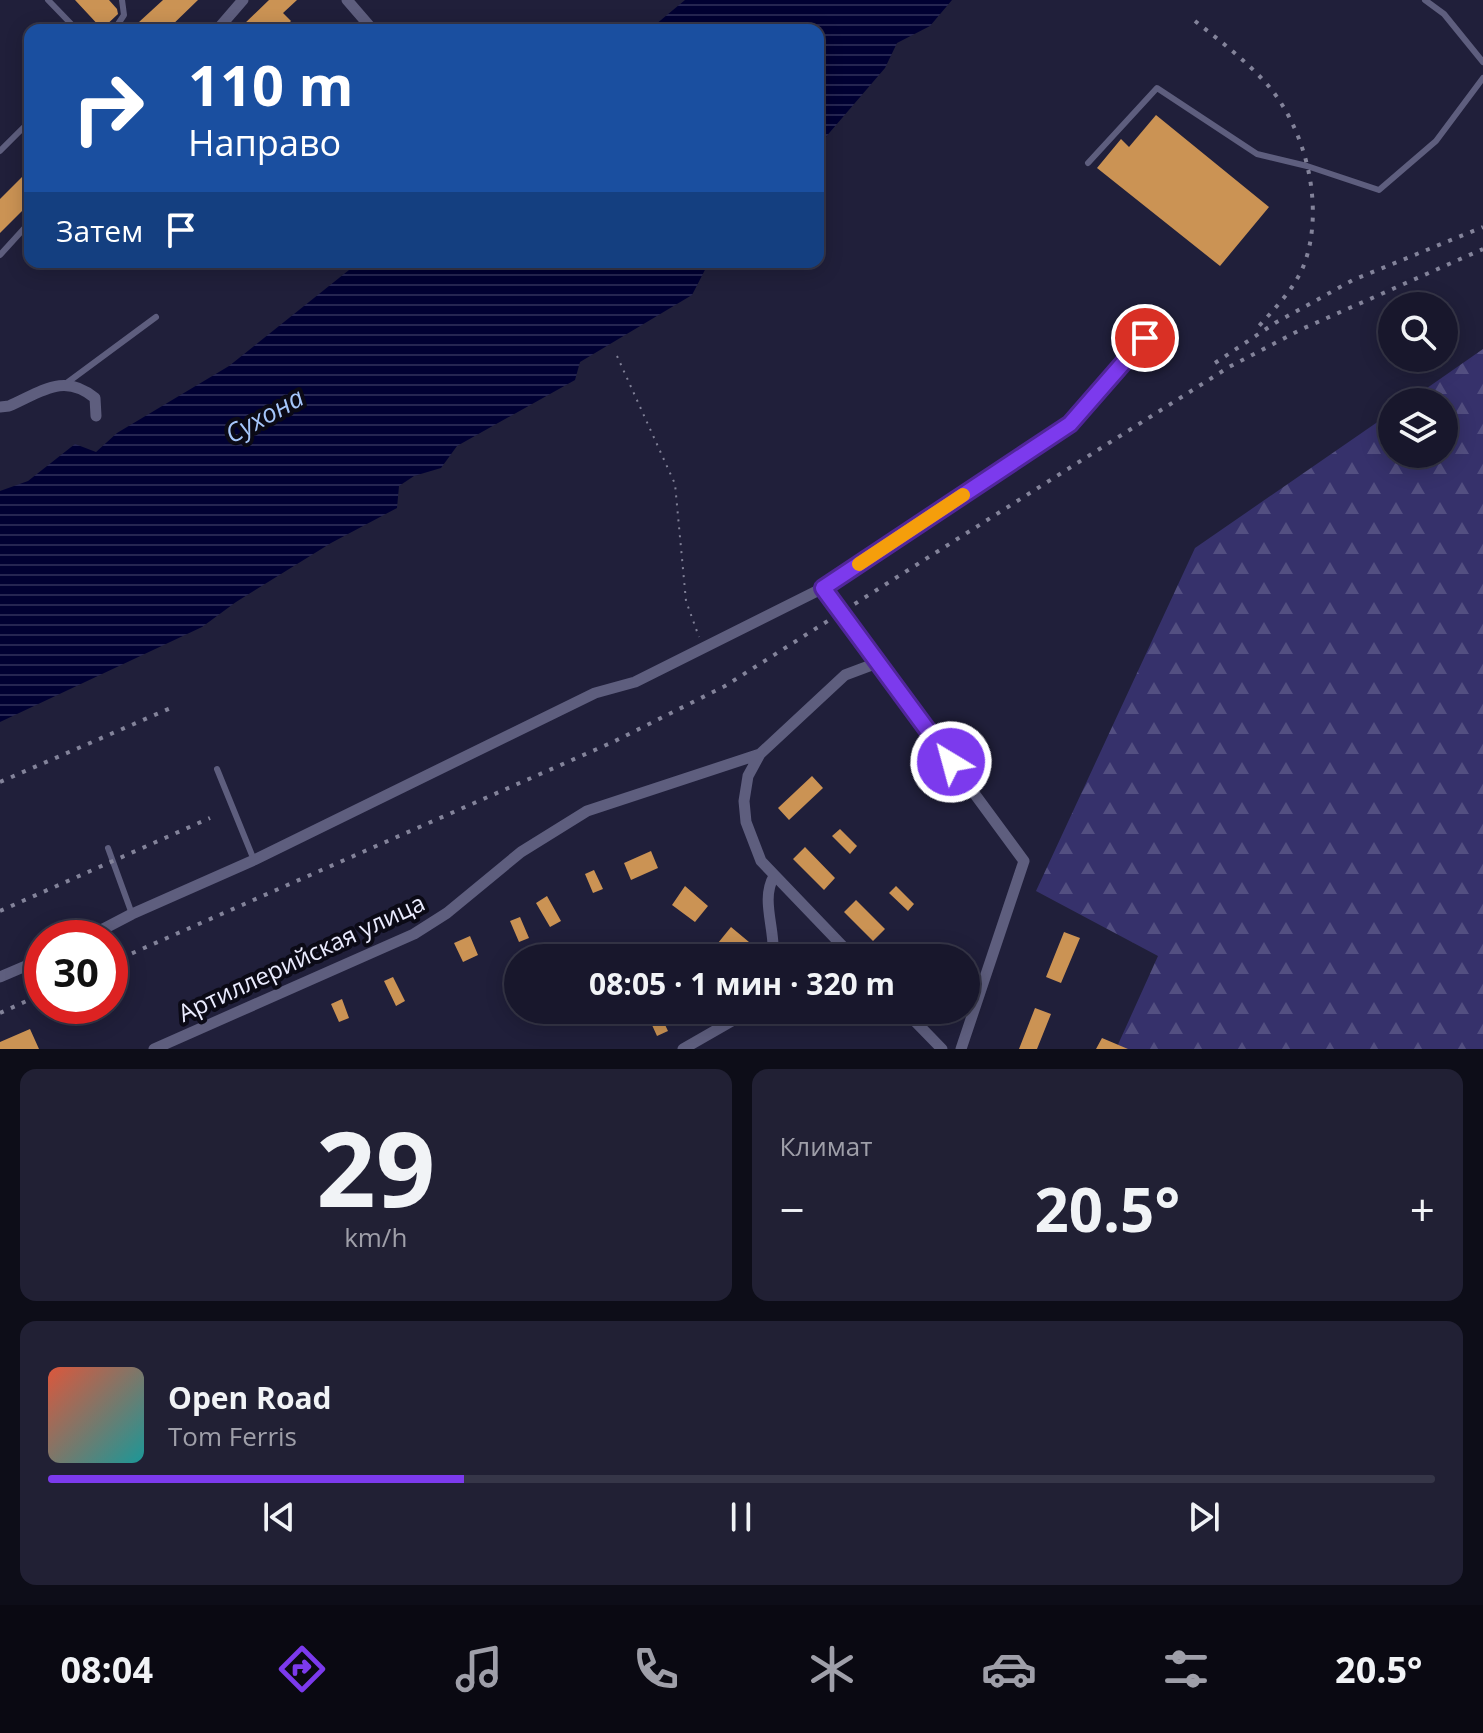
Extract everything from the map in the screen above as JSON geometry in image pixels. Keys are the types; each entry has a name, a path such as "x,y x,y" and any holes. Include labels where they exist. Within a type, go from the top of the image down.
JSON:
{"street":[{"path":"222,24 243,0"},
{"path":"347,0 368,24"},
{"path":"120,920 254,860 595,693 635,682 823,588 1070,424 1145,338"},
{"path":"0,407 58,384 81,386 95,398 96,416"},
{"path":"823,588 1024,861 961,1049"},
{"name":"Артиллерийская улица","path":"840,944 761,861 752,844 744,812 748,776 760,754 845,675 877,663"},
{"name":"Артиллерийская улица","path":"154,1049 414,934 447,913 521,852 587,811 760,754"},
{"path":"774,876 767,894 775,944"},
{"path":"0,977 24,967"},
{"path":"683,1049 727,1024"},
{"path":"918,1024 942,1049"}],"lane":[{"path":"48,0 71,24"},
{"path":"118,24 124,15 122,0"},
{"path":"1425,0 1444,14 1483,62"},
{"path":"1088,163 1157,88 1257,154 1307,166 1379,190 1436,141 1483,78"},
{"path":"0,151 24,127"},
{"path":"0,255 24,229"},
{"path":"64,385 156,317"},
{"path":"217,769 254,860"},
{"path":"108,848 132,914"}],"path":[{"path":"617,356 675,484 686,601 703,649"}],"green space":[{"path":"1483,349 1483,1049 1116,1049 1158,956 1036,891 1195,548 1378,422 1378,468 1458,468 1458,388 1427,388 1450,372 1458,372 1458,366"}],"water":[{"path":"685,0 952,0 930,26 897,43 885,68 824,139 824,24 656,24"},
{"name":"Сухона","path":"352,268 706,268 692,295 580,362 575,380 457,446 441,468 414,476 399,486 397,508 331,543 202,627 0,722 0,491 28,481 75,444 96,452 117,433 229,366"}],"building":[{"path":"75,0 109,0 118,14 107,24 97,24"},
{"path":"163,0 198,0 173,24 139,22"},
{"path":"269,0 297,0 283,13 291,21 288,24 244,24"},
{"path":"1156,115 1269,207 1220,266 1097,168 1121,139 1129,147"},
{"path":"24,175 24,209 0,233 0,199"},
{"path":"812,776 823,788 789,820 778,808"},
{"path":"840,829 857,846 850,854 832,836"},
{"path":"805,847 835,878 824,890 793,859"},
{"path":"651,851 658,868 631,880 624,863"},
{"path":"594,870 603,889 593,893 585,874"},
{"path":"685,886 708,906 695,922 672,905"},
{"path":"896,886 914,904 908,911 889,893"},
{"path":"547,896 561,921 550,927 536,903"},
{"path":"856,900 885,929 873,941 844,912"},
{"path":"520,917 529,938 519,942 510,921"},
{"path":"731,927 751,944 719,944"},
{"path":"1064,932 1080,938 1061,983 1046,977"},
{"path":"470,936 478,955 463,962 454,943"},
{"path":"393,977 405,1001 396,1006 384,981"},
{"path":"342,999 349,1018 339,1022 331,1004"},
{"path":"1035,1008 1051,1014 1037,1049 1019,1049"},
{"path":"652,1024 665,1024 668,1031 657,1036"},
{"path":"30,1029 39,1049 0,1049 0,1042"},
{"path":"1102,1038 1128,1049 1096,1049"}],"railway":[{"path":"1195,21 1249,65 1279,100 1301,143 1308,167 1313,216 1305,262 1291,288 1259,326"},
{"path":"1215,363 1275,323 1353,280 1483,227"},
{"path":"128,955 613,742 725,686 1229,367 1302,329 1483,249"},
{"path":"0,782 173,707"},
{"path":"0,911 210,818"},
{"path":"0,1013 24,1002"}],"slow traffic":[{"path":"859,564 963,495"}],"route":[{"path":"951,762 823,588 1070,424 1145,338"}]}
